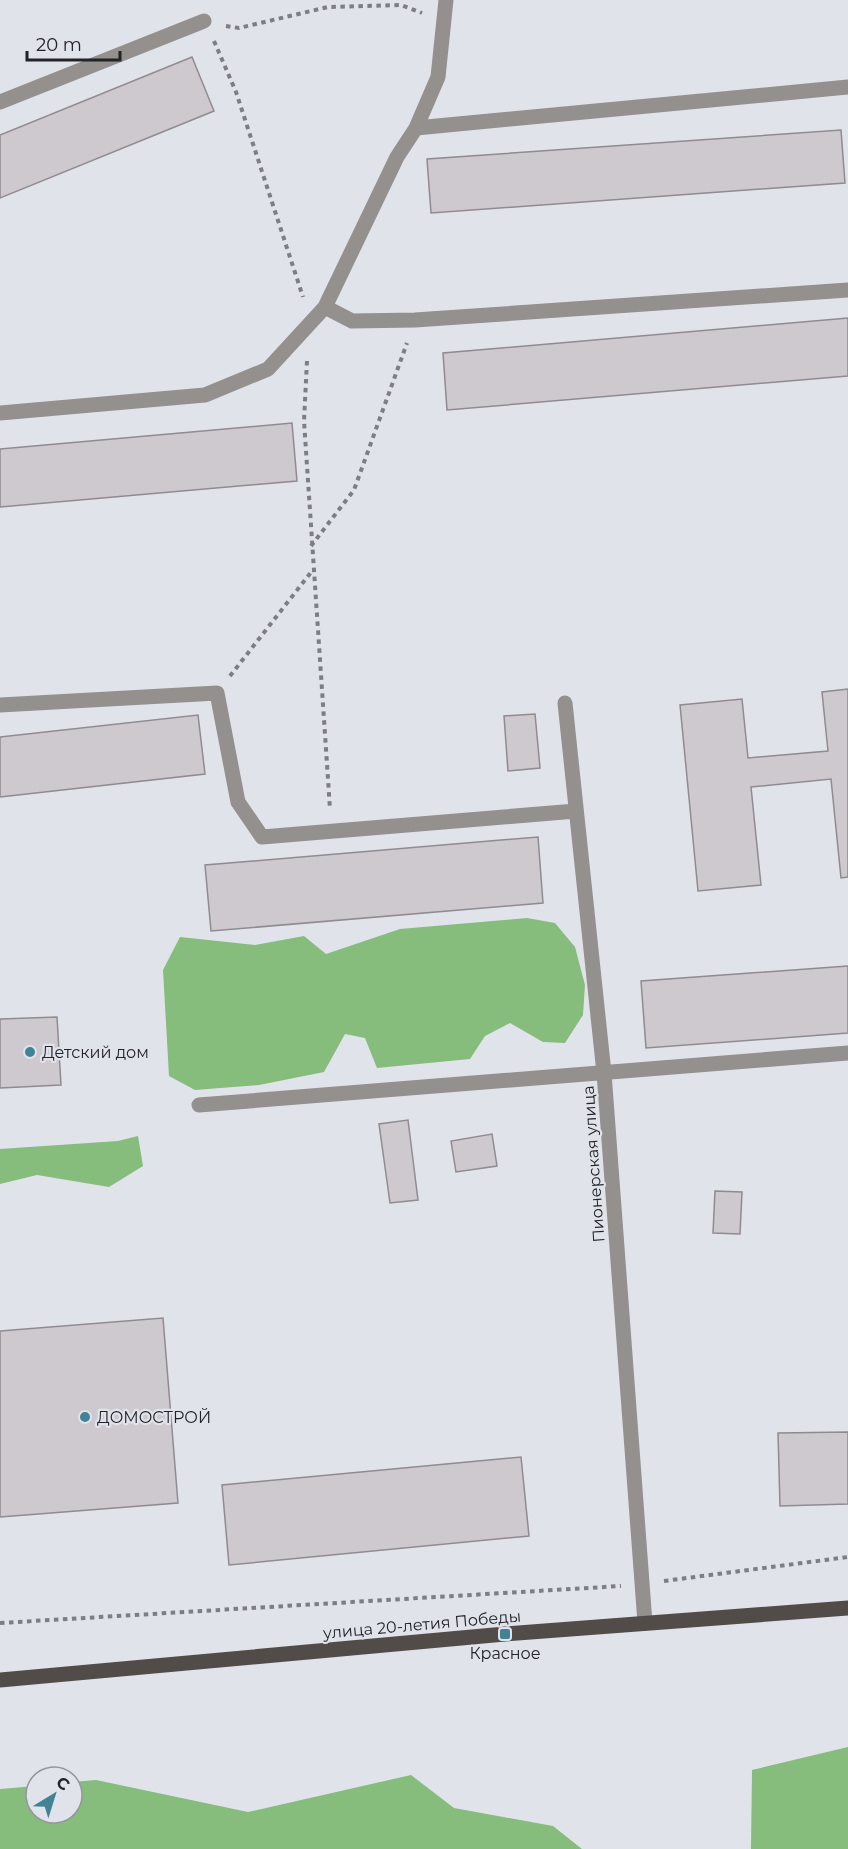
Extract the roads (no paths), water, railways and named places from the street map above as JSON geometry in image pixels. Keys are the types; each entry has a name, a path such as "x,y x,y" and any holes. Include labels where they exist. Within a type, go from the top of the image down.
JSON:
{"main road":[{"name":"улица 20-летия Победы","path":"0,1680 505,1634 848,1608"}],"street":[{"path":"0,413 205,395 268,369 325,307 397,157 416,128 438,77 446,0"},
{"path":"0,102 204,21"},
{"path":"416,128 848,87"},
{"path":"325,307 352,321 415,320 848,290"},
{"path":"0,705 217,693 238,802 262,837 576,811"},
{"name":"Пионерская улица","path":"565,703 604,1073 645,1623"},
{"path":"199,1105 848,1053"}],"place":[{"name":"Детский дом","path":"30,1052"},
{"name":"ДОМОСТРОЙ","path":"85,1417"},
{"name":"Красное","path":"505,1634"}]}
